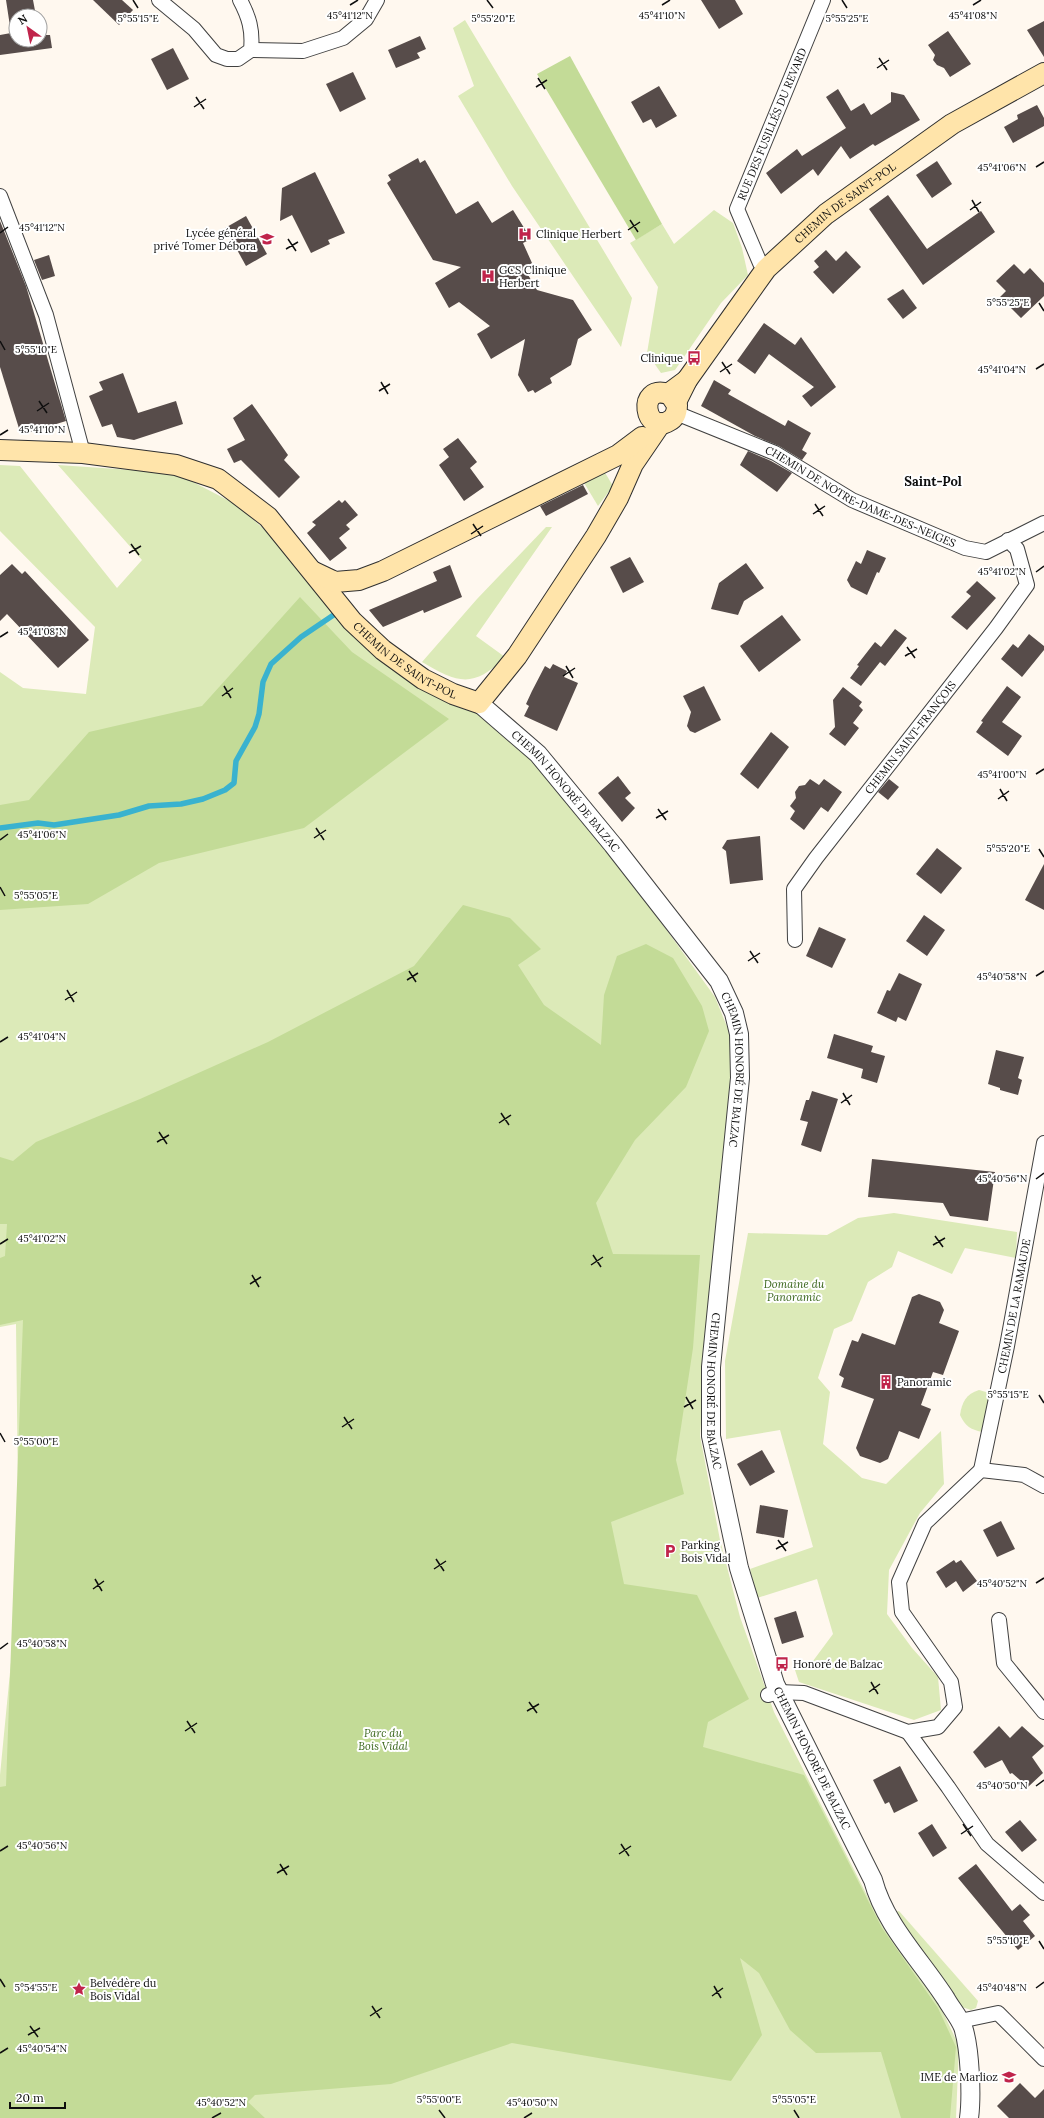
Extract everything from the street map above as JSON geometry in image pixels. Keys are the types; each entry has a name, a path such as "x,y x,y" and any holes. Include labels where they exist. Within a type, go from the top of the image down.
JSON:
{"main road":[{"name":"CHEMIN DE SAINT-POL","path":"646,438 766,269 826,214 849,196 952,124 1044,73"},
{"path":"479,703 517,656 596,536 618,498 646,438"},
{"path":"316,577 335,582 359,580 383,571 618,455 646,438"},
{"name":"CHEMIN DE SAINT-POL","path":"0,450 83,453 176,465 218,480 268,518 352,621 383,650 423,679 453,694 479,703"}],"street":[{"path":"159,0 194,29 216,55 227,59 238,59 251,50 303,51 343,38 366,19 377,0"},
{"path":"240,0 248,15 252,34 251,50"},
{"name":"RUE DES FUSILLÉS DU REVARD","path":"766,269 760,263 737,209 823,0"},
{"path":"0,196 46,315 83,453"},
{"name":"CHEMIN DE NOTRE-DAME-DES-NEIGES","path":"667,408 775,453 852,500 965,548 986,552 1044,523"},
{"name":"CHEMIN SAINT-FRANÇOIS","path":"795,940 794,888 825,846 996,628 1027,585 1017,549 1008,540"},
{"name":"CHEMIN HONORÉ DE BALZAC","path":"479,703 538,754 613,845 719,981 734,1013 739,1034 740,1078 711,1367 710,1436 739,1568 777,1696 873,1880 876,1892 890,1920 964,2023 968,2051 969,2118"},
{"name":"CHEMIN DE LA RAMAUDE","path":"981,1470 1007,1346 1044,1143"},
{"path":"777,1696 804,1693 908,1732 938,1727 955,1707 951,1682 902,1612 899,1582 925,1524 981,1470 1024,1475 1044,1486"},
{"path":"999,1620 1004,1662 1044,1712"},
{"path":"908,1732 987,1844 1044,1893"},
{"path":"964,2023 987,2014 998,2013 1044,2059"}],"green space":[{"path":"465,20 632,298 621,347 512,186 458,96 474,86 453,28"},
{"path":"570,56 662,224 636,240 537,74"},
{"path":"714,210 733,223 742,248 748,275 721,303 675,370 661,373 647,353 658,287 630,243 662,224 674,244"},
{"name":"Parc du Bois Vidal","path":"0,465 20,466 117,588 142,560 58,465 176,473 237,505 284,547 330,604 505,732 549,778 658,918 715,997 730,1034 730,1085 713,1265 700,1436 720,1540 740,1617 774,1712 883,1927 940,2006 959,2046 956,2118 0,2118 0,1775 19,1580 16,1324 0,1327 0,672 23,688 86,694 95,627 0,531"},
{"path":"604,471 613,486 598,506 583,481"},
{"path":"546,527 552,527 476,636 505,657 484,674 474,678 465,679 446,675 422,662 477,599"},
{"path":"300,597 352,652 449,719 304,828 159,863 88,904 0,910 0,805 29,800 89,732 202,706"},
{"name":"Parc du Bois Vidal","path":"463,905 510,918 541,949 518,965 544,1005 601,1045 604,995 617,956 646,944 673,958 702,1006 709,1031 686,1087 635,1140 596,1203 613,1254 700,1255 693,1348 676,1460 684,1494 611,1522 624,1584 697,1595 749,1699 708,1722 703,1747 804,1775 882,1928 938,2008 956,2047 950,2118 901,2118 881,2052 816,2053 790,2030 759,1973 740,1958 762,2035 731,2081 512,2043 391,2084 255,2095 248,2102 265,2118 0,2118 0,1787 6,1786 23,1320 0,1325 0,1258 5,1256 7,1224 0,1224 0,1157 13,1161 36,1142 140,1099 268,1042 414,966"},
{"name":"Domaine du Panoramic","path":"894,1213 1017,1232 1016,1258 965,1248 952,1274 898,1251 892,1267 868,1282 852,1321 834,1329 818,1378 830,1392 823,1444 862,1478 886,1484 941,1431 944,1484 920,1513 889,1570 887,1614 912,1648 938,1677 941,1710 914,1720 799,1682 793,1664 810,1665 833,1634 817,1579 757,1598 750,1569 813,1547 780,1430 726,1439 725,1361 748,1233 827,1235 858,1218"},
{"path":"979,1390 993,1394 983,1432 969,1427 960,1415 965,1399"},
{"path":"899,1911 978,2001 976,2008 971,2010 962,2007 892,1916 895,1912"}],"building":[{"path":"6,0 33,0 34,8 8,8 8,13"},
{"path":"93,0 122,0 133,10 119,25"},
{"path":"701,0 735,0 743,14 719,29"},
{"path":"1044,21 1044,57 1027,30"},
{"path":"948,31 971,64 950,77 944,68 937,65 933,60 935,55 928,45"},
{"path":"8,34 8,48 48,48 48,35 50,35 52,48 0,55 0,35"},
{"path":"420,36 426,49 417,53 420,58 396,68 388,50"},
{"path":"173,48 189,79 167,90 151,59"},
{"path":"353,72 366,99 340,112 326,84"},
{"path":"659,86 677,116 656,128 651,119 643,123 631,102"},
{"path":"838,89 851,111 864,103 871,115 891,102 891,92 904,95 920,120 875,146 873,144 850,159 841,146 818,176 813,169 781,194 766,173 797,149 802,156 846,128 826,97"},
{"path":"1037,105 1044,118 1044,126 1013,143 1004,127 1018,119 1017,115"},
{"name":"GCS Clinique Herbert","path":"418,158 420,163 425,160 456,214 478,201 492,223 513,210 531,239 523,243 532,263 524,268 537,290 573,300 592,330 578,339 571,365 550,378 552,383 535,393 533,390 528,392 518,375 525,339 491,359 477,334 490,326 459,302 449,308 435,283 461,267 433,260 387,183 391,180 388,175"},
{"path":"937,161 952,184 932,198 916,175"},
{"path":"315,172 345,233 328,240 330,244 311,253 292,215 280,221 282,188"},
{"path":"888,195 927,249 981,211 995,232 923,285 869,209"},
{"path":"246,216 267,254 246,266 225,228"},
{"path":"0,221 26,286 66,421 21,435 0,367"},
{"path":"826,250 836,261 846,251 861,267 833,294 813,272 819,267 814,261"},
{"path":"49,255 55,276 42,280 34,260"},
{"path":"1014,264 1024,274 1030,268 1044,283 1044,296 1021,318 1000,297 1006,291 996,281"},
{"path":"903,289 917,308 903,319 887,299"},
{"path":"764,323 795,345 801,337 836,387 811,407 802,396 814,387 769,354 755,374 737,361"},
{"path":"123,373 138,413 176,401 183,424 134,440 117,437 112,424 102,427 89,396 103,390 99,382"},
{"path":"714,380 731,390 728,394 785,426 788,420 811,433 802,450 807,453 802,460 779,446 755,436 701,406"},
{"path":"252,404 288,455 284,460 300,477 279,498 241,460 234,463 227,449 245,440 233,418"},
{"path":"458,438 477,462 470,468 484,487 464,501 439,465 449,457 443,449"},
{"path":"748,451 771,461 792,473 777,492 740,465"},
{"path":"583,485 588,494 546,516 540,506"},
{"path":"339,500 342,503 345,500 358,515 346,525 350,529 339,538 347,548 330,561 307,533 316,525 312,522"},
{"path":"867,550 886,558 879,573 877,572 867,595 851,587 847,580 856,561 861,564"},
{"path":"630,557 644,582 623,593 610,567"},
{"path":"746,563 764,588 744,601 738,615 711,609 719,583"},
{"path":"12,564 22,574 25,571 89,640 58,668 7,614 0,621 0,575"},
{"path":"450,565 462,597 424,613 423,610 383,627 369,610 437,581 433,572"},
{"path":"977,581 996,598 967,630 951,617 971,596 966,592"},
{"path":"782,615 801,640 759,672 740,646"},
{"path":"895,629 907,638 885,666 880,662 861,686 850,678 859,666 857,665 875,642 881,647"},
{"path":"1029,634 1044,646 1044,650 1022,677 1001,659 1013,644 1018,648"},
{"path":"553,664 567,671 564,677 578,683 557,731 524,716 529,706 526,704 545,666 550,669"},
{"path":"704,686 721,720 695,733 690,731 687,726 691,712 683,696"},
{"path":"1007,686 1021,697 1002,722 1022,736 1008,756 976,732 983,722 981,721"},
{"path":"843,687 862,702 859,706 863,710 853,723 859,728 845,746 829,734 835,727 833,700"},
{"path":"771,732 789,747 758,789 740,774"},
{"path":"618,776 631,793 625,798 635,808 622,822 598,793"},
{"path":"810,779 819,785 824,779 842,792 828,812 821,807 804,830 790,819 795,811 790,806 796,798 795,792 799,786 805,785"},
{"path":"889,779 899,787 888,800 878,792"},
{"path":"760,836 763,880 730,884 726,851 722,848 727,840"},
{"path":"937,848 962,868 941,894 916,874"},
{"path":"1044,864 1044,910 1025,900"},
{"path":"924,915 945,930 927,956 906,941"},
{"path":"819,927 846,939 832,968 806,956"},
{"path":"899,973 922,984 906,1021 898,1017 896,1022 877,1013 887,990 890,991"},
{"path":"834,1034 873,1046 871,1052 885,1056 877,1083 861,1078 863,1069 827,1058"},
{"path":"996,1050 1024,1057 1018,1078 1022,1080 1018,1095 1000,1090 1000,1088 988,1084"},
{"path":"812,1091 838,1099 821,1152 801,1145 808,1122 800,1120 806,1100 809,1100"},
{"path":"872,1159 995,1172 988,1221 950,1216 943,1203 868,1197"},
{"name":"Panoramic","path":"919,1294 940,1302 944,1310 939,1323 959,1331 943,1375 933,1372 921,1405 931,1409 919,1439 899,1431 888,1459 880,1463 860,1456 856,1448 874,1399 841,1387 844,1378 839,1375 852,1340 858,1342 862,1333 895,1345 912,1297"},
{"path":"762,1450 775,1472 750,1486 737,1464"},
{"path":"760,1505 788,1510 784,1538 756,1533"},
{"path":"1001,1521 1015,1549 997,1557 983,1530"},
{"path":"954,1560 956,1563 961,1560 977,1581 963,1592 956,1581 946,1588 936,1572"},
{"path":"796,1611 804,1637 782,1644 774,1618"},
{"path":"999,1726 1010,1738 1022,1726 1044,1746 1032,1757 1043,1773 1028,1787 1012,1773 1010,1774 1002,1760 985,1768 973,1752"},
{"path":"900,1766 918,1801 894,1813 889,1802 885,1804 873,1780"},
{"path":"1020,1820 1037,1840 1022,1852 1005,1832"},
{"path":"932,1824 947,1848 933,1857 918,1833"},
{"path":"976,1864 1012,1911 1020,1904 1030,1915 1023,1921 1035,1936 1018,1950 958,1878"},
{"path":"1020,2083 1035,2098 1044,2089 1044,2118 1009,2118 997,2106"}],"waterway":[{"path":"0,828 38,823 54,825 119,815 149,806 181,804 203,799 225,790 234,783 236,761 255,727 259,714 263,682 271,664 301,637 335,614"}],"place":[{"name":"Clinique Herbert","path":"525,234"},
{"name":"Lycée général privé Tomer Débora","path":"267,239"},
{"name":"GCS Clinique Herbert","path":"488,276"},
{"name":"Clinique","path":"694,358"},
{"name":"Panoramic","path":"886,1382"},
{"name":"Parking Bois Vidal","path":"670,1551"},
{"name":"Honoré de Balzac","path":"782,1664"},
{"name":"Belvédère du Bois Vidal","path":"79,1989"},
{"name":"IME de Marlioz","path":"1009,2077"}],"district":[{"name":"Saint-Pol","path":"933,481"}]}
